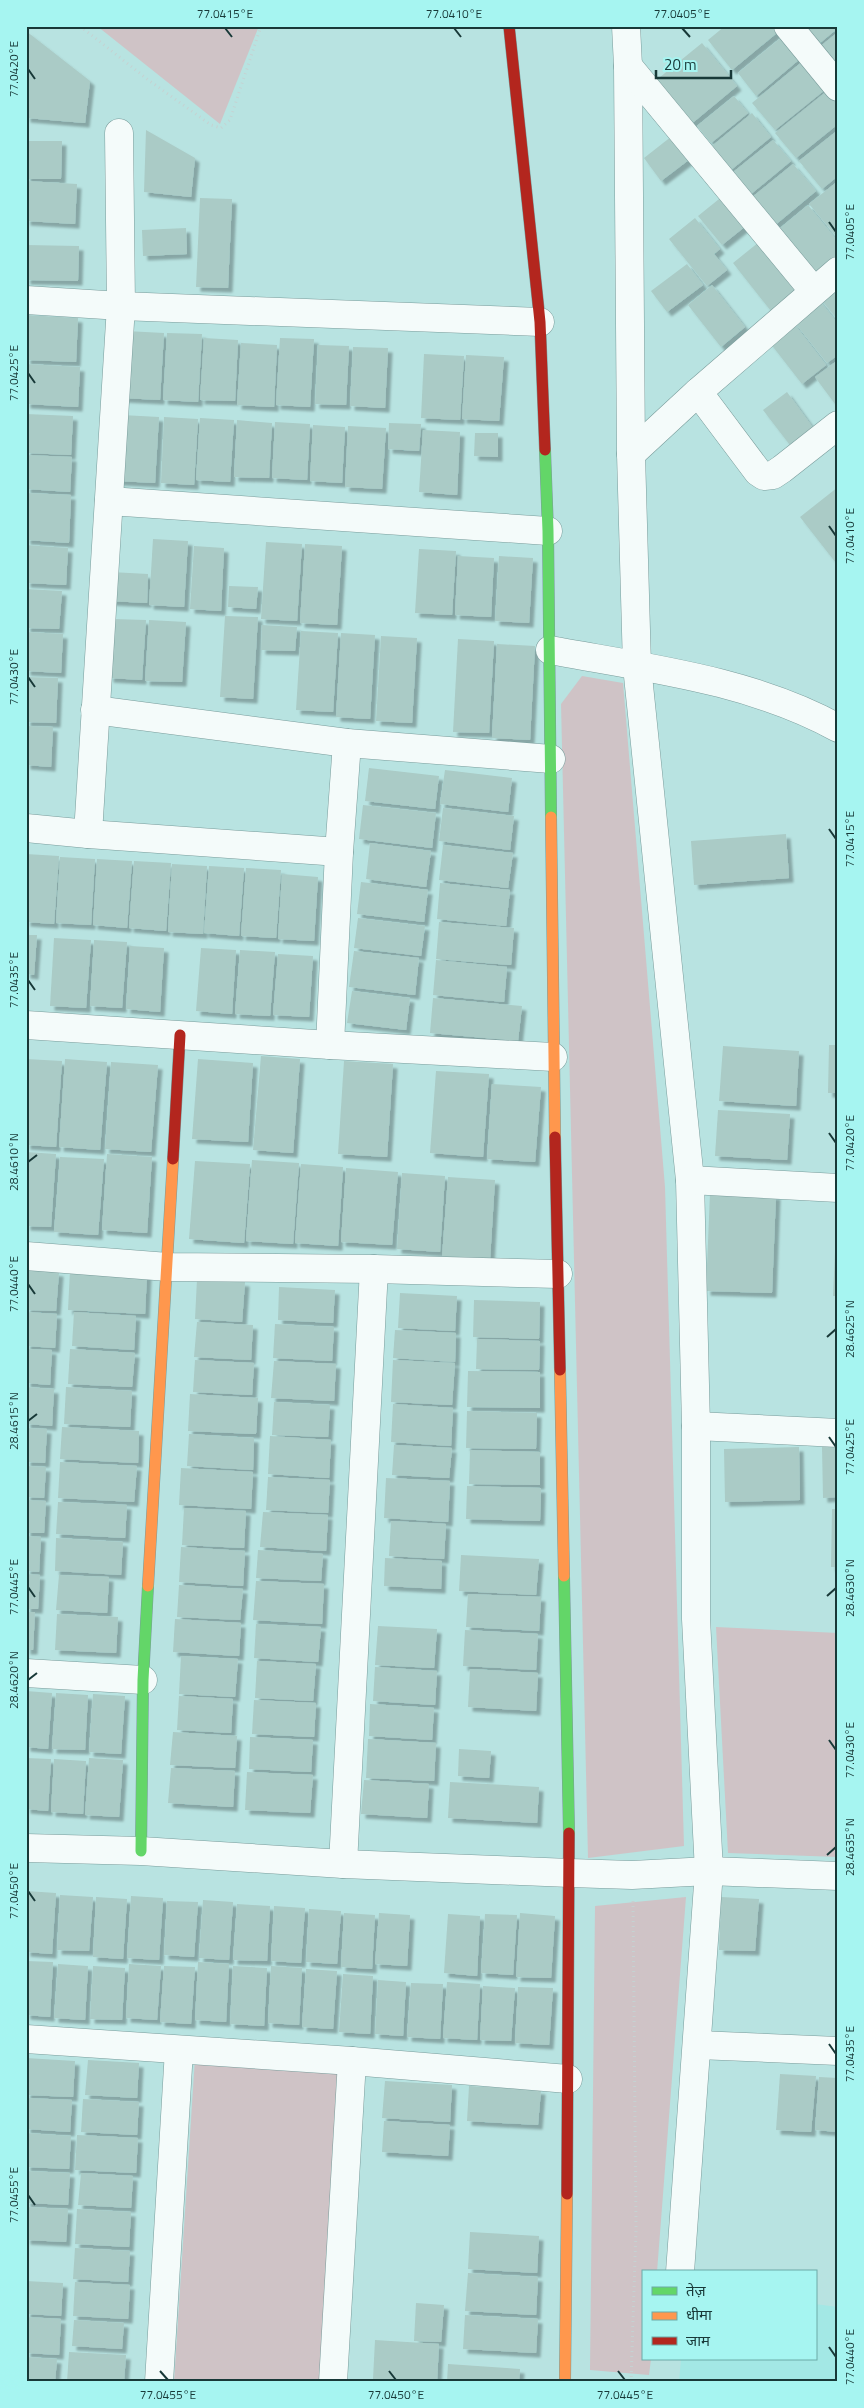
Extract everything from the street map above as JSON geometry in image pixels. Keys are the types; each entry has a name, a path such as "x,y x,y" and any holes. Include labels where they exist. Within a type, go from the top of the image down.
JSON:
{"street":[{"path":"509,26 540,322 548,531 553,1057 570,1873 565,2382"},
{"path":"626,26 628,66 630,454 637,666 690,1180 696,1426 696,1619 709,1871 698,2045 680,2270"},
{"path":"788,26 838,88"},
{"path":"628,66 813,290"},
{"path":"88,834 121,306 119,133"},
{"path":"630,454 813,290 838,271"},
{"path":"26,300 121,306 540,322"},
{"path":"698,392 758,472 764,476 777,472 838,425"},
{"path":"109,501 548,531"},
{"path":"550,650 637,666 766,697 838,728"},
{"path":"95,710 347,743 551,760"},
{"path":"330,1046 338,852 347,743"},
{"path":"26,828 338,852"},
{"path":"26,1025 330,1046 553,1057"},
{"path":"141,1851 143,1680 180,1035"},
{"path":"690,1180 838,1188"},
{"path":"26,1256 168,1267 374,1269 558,1274"},
{"path":"343,1864 374,1269"},
{"path":"696,1426 838,1433"},
{"path":"26,1674 143,1680"},
{"path":"26,1848 141,1851 343,1864 570,1873 632,1875 709,1871 838,1876"},
{"path":"26,2039 352,2061 568,2079"},
{"path":"698,2045 838,2052"},
{"path":"159,2382 179,2050"},
{"path":"333,2382 352,2061"}],"path":[{"path":"80,26 147,79 211,125 221,128 230,120 261,26"},
{"path":"631,2382 636,2229 632,1875"}],"shaded area":[{"path":"97,26 259,26 220,124"},
{"path":"582,676 623,683 665,1187 684,1846 588,1858 561,704"},
{"path":"716,1627 838,1633 838,1857 728,1853"},
{"path":"686,1897 657,2270 642,2270 642,2360 651,2360 649,2375 590,2370 595,1906"},
{"path":"195,2058 340,2072 324,2382 174,2382"},
{"path":"816,2304 838,2307 838,2382 679,2382 681,2360 816,2360"}],"building":[{"path":"725,26 773,26 778,32 732,70 708,40"},
{"path":"796,26 838,26 838,28 814,48"},
{"path":"26,31 90,81 85,123 26,118"},
{"path":"838,32 838,75 817,49"},
{"path":"783,36 801,58 756,96 738,73"},
{"path":"702,43 737,86 690,125 654,82"},
{"path":"803,61 826,89 775,130 752,103"},
{"path":"827,91 838,104 838,124 796,158 775,133"},
{"path":"734,96 748,113 711,143 697,126"},
{"path":"752,113 771,137 725,175 706,151"},
{"path":"146,130 195,158 191,197 144,192"},
{"path":"838,130 838,176 822,189 799,161"},
{"path":"672,136 690,159 661,181 644,158"},
{"path":"773,140 791,161 745,199 727,177"},
{"path":"26,141 62,141 61,179 26,179"},
{"path":"793,164 816,191 774,226 751,198"},
{"path":"26,181 77,184 75,224 26,221"},
{"path":"838,181 838,238 809,204"},
{"path":"724,195 747,225 722,245 698,216"},
{"path":"200,198 232,199 228,288 196,287"},
{"path":"808,205 838,242 838,263 819,278 779,229"},
{"path":"695,218 720,249 714,254 727,270 707,286 669,239"},
{"path":"186,228 187,254 143,256 142,230"},
{"path":"759,242 797,289 771,311 733,263"},
{"path":"26,245 79,246 78,281 26,280"},
{"path":"687,264 703,285 667,312 651,291"},
{"path":"838,282 838,320 819,297"},
{"path":"712,285 745,327 721,347 688,305"},
{"path":"818,299 838,324 838,355 827,363 792,319"},
{"path":"26,315 78,318 76,362 26,360"},
{"path":"792,321 826,365 802,384 767,339"},
{"path":"126,331 164,333 160,400 122,398"},
{"path":"167,333 202,334 198,402 163,400"},
{"path":"204,338 238,340 235,401 200,400"},
{"path":"280,338 314,339 310,407 276,405"},
{"path":"241,343 277,345 274,407 237,405"},
{"path":"318,345 349,346 346,405 315,404"},
{"path":"353,347 388,348 385,408 350,406"},
{"path":"424,354 464,356 460,420 421,418"},
{"path":"466,355 504,357 499,421 462,419"},
{"path":"838,360 838,408 815,377"},
{"path":"26,364 80,367 78,407 26,404"},
{"path":"787,392 816,432 793,449 763,410"},
{"path":"26,414 73,416 71,455 26,453"},
{"path":"122,415 159,417 155,483 118,481"},
{"path":"164,417 198,419 194,485 161,483"},
{"path":"200,418 234,420 230,482 196,480"},
{"path":"237,420 272,423 269,478 234,477"},
{"path":"275,422 310,424 307,480 272,478"},
{"path":"389,423 421,424 419,451 388,449"},
{"path":"313,425 345,427 342,483 310,481"},
{"path":"348,426 386,428 382,489 345,487"},
{"path":"423,430 460,432 457,495 419,492"},
{"path":"475,433 498,433 498,457 474,456"},
{"path":"26,455 72,457 70,492 26,489"},
{"path":"838,487 838,562 836,563 800,517"},
{"path":"26,493 71,495 69,543 26,540"},
{"path":"153,539 188,541 184,607 149,605"},
{"path":"266,542 302,544 297,621 261,619"},
{"path":"305,544 342,546 337,625 300,623"},
{"path":"26,545 68,548 66,585 26,583"},
{"path":"194,546 224,548 221,611 190,609"},
{"path":"419,549 456,551 452,615 415,613"},
{"path":"458,556 494,558 491,617 455,615"},
{"path":"499,556 533,558 529,623 495,621"},
{"path":"111,572 148,574 147,603 109,601"},
{"path":"229,586 258,587 256,609 228,607"},
{"path":"26,589 62,591 59,629 26,628"},
{"path":"225,616 258,617 253,699 220,697"},
{"path":"113,619 146,620 142,680 109,678"},
{"path":"149,620 186,622 182,682 145,681"},
{"path":"262,625 297,627 295,651 261,650"},
{"path":"301,631 338,633 333,712 296,710"},
{"path":"26,632 63,634 61,673 26,671"},
{"path":"341,633 375,635 370,719 336,717"},
{"path":"381,636 417,638 412,723 376,721"},
{"path":"458,639 494,641 489,733 453,732"},
{"path":"497,644 535,646 530,740 492,738"},
{"path":"26,677 58,678 56,723 26,722"},
{"path":"26,726 53,727 51,767 26,765"},
{"path":"369,768 439,776 435,809 365,801"},
{"path":"445,770 512,778 508,812 440,804"},
{"path":"363,805 436,813 432,848 359,839"},
{"path":"443,808 514,816 510,850 439,841"},
{"path":"786,834 789,878 694,885 691,841"},
{"path":"370,843 431,851 426,887 366,879"},
{"path":"443,845 513,853 508,888 439,880"},
{"path":"26,854 59,856 54,924 26,922"},
{"path":"60,857 95,859 91,925 56,923"},
{"path":"97,859 132,861 127,928 93,925"},
{"path":"134,861 171,863 166,931 129,928"},
{"path":"172,864 207,866 203,934 168,932"},
{"path":"209,866 244,868 239,936 204,933"},
{"path":"246,868 281,870 276,938 241,936"},
{"path":"282,874 318,877 314,941 278,939"},
{"path":"361,882 428,890 424,922 357,914"},
{"path":"440,883 510,890 506,926 437,919"},
{"path":"358,918 425,926 421,956 354,948"},
{"path":"439,922 514,928 511,965 436,959"},
{"path":"26,935 37,935 34,975 26,974"},
{"path":"54,938 91,940 86,1008 50,1006"},
{"path":"94,940 127,942 122,1008 90,1006"},
{"path":"130,946 164,948 160,1012 126,1009"},
{"path":"201,948 236,950 232,1014 196,1011"},
{"path":"240,950 275,952 270,1016 235,1014"},
{"path":"354,951 419,958 415,995 349,987"},
{"path":"278,954 313,956 309,1017 273,1015"},
{"path":"436,960 507,967 504,1002 433,995"},
{"path":"352,991 410,998 406,1030 347,1023"},
{"path":"433,998 522,1006 518,1041 430,1033"},
{"path":"829,1045 838,1045 838,1093 828,1093"},
{"path":"723,1046 799,1051 796,1106 719,1101"},
{"path":"261,1056 300,1059 293,1153 253,1150"},
{"path":"26,1059 62,1061 56,1147 26,1145"},
{"path":"65,1059 107,1062 100,1150 59,1147"},
{"path":"198,1059 253,1063 248,1142 192,1139"},
{"path":"344,1061 393,1064 387,1157 338,1154"},
{"path":"111,1062 158,1065 151,1152 105,1149"},
{"path":"436,1071 489,1074 483,1157 430,1153"},
{"path":"492,1084 541,1087 535,1162 487,1159"},
{"path":"718,1110 790,1114 787,1160 715,1156"},
{"path":"26,1152 56,1154 51,1227 26,1226"},
{"path":"107,1154 152,1157 147,1233 102,1230"},
{"path":"60,1157 104,1159 98,1235 54,1232"},
{"path":"252,1160 299,1163 293,1244 246,1241"},
{"path":"195,1161 250,1164 244,1243 189,1239"},
{"path":"301,1164 343,1167 338,1246 295,1243"},
{"path":"346,1168 398,1172 392,1245 341,1242"},
{"path":"402,1173 445,1176 440,1252 397,1249"},
{"path":"448,1177 495,1180 490,1260 442,1257"},
{"path":"710,1193 776,1195 772,1293 706,1291"},
{"path":"836,1230 838,1230 838,1296 833,1296"},
{"path":"26,1270 59,1272 56,1311 26,1310"},
{"path":"70,1270 147,1274 145,1314 68,1310"},
{"path":"197,1279 245,1282 242,1322 195,1319"},
{"path":"279,1287 335,1290 333,1323 278,1320"},
{"path":"400,1293 457,1296 455,1331 398,1328"},
{"path":"474,1300 540,1302 539,1339 473,1337"},
{"path":"26,1312 57,1314 55,1348 26,1346"},
{"path":"74,1312 136,1316 134,1350 72,1346"},
{"path":"197,1322 253,1325 251,1360 194,1357"},
{"path":"275,1324 334,1327 332,1361 273,1358"},
{"path":"395,1330 456,1333 455,1362 393,1358"},
{"path":"477,1339 540,1341 539,1370 476,1369"},
{"path":"26,1349 52,1350 50,1385 26,1383"},
{"path":"70,1349 135,1353 132,1387 68,1384"},
{"path":"195,1360 254,1363 252,1395 193,1392"},
{"path":"393,1360 455,1363 452,1405 391,1402"},
{"path":"274,1361 336,1364 334,1401 271,1398"},
{"path":"468,1371 540,1372 540,1408 467,1407"},
{"path":"26,1387 54,1389 52,1426 26,1424"},
{"path":"66,1387 132,1391 130,1427 64,1424"},
{"path":"190,1394 258,1398 256,1434 188,1431"},
{"path":"274,1402 330,1405 328,1437 272,1435"},
{"path":"393,1404 453,1408 451,1446 391,1442"},
{"path":"467,1411 537,1413 536,1449 466,1448"},
{"path":"62,1427 139,1431 138,1463 60,1459"},
{"path":"26,1428 47,1429 45,1463 26,1462"},
{"path":"189,1434 254,1438 253,1470 187,1466"},
{"path":"270,1436 331,1440 329,1478 268,1474"},
{"path":"394,1445 452,1448 449,1478 392,1475"},
{"path":"799,1447 800,1500 725,1502 724,1449"},
{"path":"822,1447 838,1447 838,1497 823,1498"},
{"path":"470,1450 540,1452 540,1485 469,1484"},
{"path":"60,1462 137,1466 134,1502 58,1498"},
{"path":"26,1466 46,1467 44,1498 26,1497"},
{"path":"181,1468 253,1472 251,1509 179,1505"},
{"path":"268,1477 330,1480 328,1513 266,1510"},
{"path":"386,1478 450,1481 448,1522 384,1518"},
{"path":"467,1486 541,1488 540,1521 466,1519"},
{"path":"26,1500 46,1501 44,1533 26,1533"},
{"path":"58,1502 127,1505 125,1538 56,1534"},
{"path":"184,1508 246,1511 244,1548 182,1545"},
{"path":"832,1509 838,1509 838,1567 831,1567"},
{"path":"263,1512 328,1515 326,1551 260,1547"},
{"path":"391,1521 446,1524 444,1559 389,1556"},
{"path":"26,1536 41,1537 39,1572 26,1571"},
{"path":"56,1538 123,1542 121,1575 55,1571"},
{"path":"181,1547 245,1551 243,1586 179,1582"},
{"path":"258,1550 323,1554 321,1581 256,1578"},
{"path":"461,1555 539,1559 536,1595 459,1591"},
{"path":"385,1558 442,1561 441,1589 384,1586"},
{"path":"26,1574 40,1575 38,1609 26,1609"},
{"path":"59,1575 109,1577 107,1613 56,1610"},
{"path":"835,1576 838,1576 838,1617 836,1617"},
{"path":"256,1581 324,1584 322,1624 253,1620"},
{"path":"179,1585 243,1589 240,1620 177,1617"},
{"path":"468,1594 541,1597 539,1631 466,1627"},
{"path":"26,1612 35,1612 33,1650 26,1650"},
{"path":"57,1614 118,1617 116,1653 55,1650"},
{"path":"175,1619 241,1623 239,1656 173,1652"},
{"path":"256,1624 321,1627 318,1662 254,1658"},
{"path":"378,1626 437,1629 434,1668 375,1665"},
{"path":"465,1630 538,1634 536,1670 463,1666"},
{"path":"181,1656 238,1659 235,1697 179,1694"},
{"path":"257,1661 316,1664 313,1701 255,1698"},
{"path":"375,1667 437,1671 435,1705 373,1701"},
{"path":"470,1669 538,1673 536,1711 468,1707"},
{"path":"26,1691 52,1693 48,1749 26,1747"},
{"path":"56,1693 88,1695 85,1750 52,1749"},
{"path":"93,1694 125,1696 121,1754 89,1752"},
{"path":"179,1696 233,1699 231,1733 177,1730"},
{"path":"254,1700 316,1703 314,1737 252,1734"},
{"path":"370,1704 434,1708 432,1740 369,1736"},
{"path":"173,1732 237,1736 235,1768 170,1765"},
{"path":"250,1737 313,1740 311,1772 249,1769"},
{"path":"368,1739 436,1743 434,1781 366,1778"},
{"path":"459,1749 491,1751 489,1778 458,1776"},
{"path":"26,1758 51,1759 48,1811 26,1809"},
{"path":"89,1758 123,1760 119,1817 85,1815"},
{"path":"54,1759 86,1761 83,1814 51,1812"},
{"path":"171,1768 235,1771 233,1807 168,1803"},
{"path":"247,1772 313,1775 310,1813 245,1810"},
{"path":"364,1780 429,1784 427,1818 361,1814"},
{"path":"450,1782 539,1787 537,1823 448,1818"},
{"path":"26,1891 56,1893 52,1954 26,1952"},
{"path":"60,1895 93,1897 89,1951 57,1950"},
{"path":"131,1896 163,1898 159,1960 127,1958"},
{"path":"96,1897 127,1899 123,1959 93,1957"},
{"path":"721,1897 759,1899 755,1951 719,1950"},
{"path":"203,1900 233,1902 229,1960 199,1958"},
{"path":"167,1901 198,1902 194,1957 164,1955"},
{"path":"237,1904 270,1906 267,1961 233,1960"},
{"path":"274,1906 305,1908 301,1963 271,1961"},
{"path":"309,1909 341,1911 337,1964 306,1962"},
{"path":"344,1913 375,1915 372,1969 341,1967"},
{"path":"379,1913 410,1915 407,1966 375,1964"},
{"path":"520,1913 555,1916 551,1978 516,1977"},
{"path":"448,1914 480,1916 477,1976 444,1973"},
{"path":"485,1914 517,1915 513,1975 481,1973"},
{"path":"26,1961 53,1962 50,2017 26,2015"},
{"path":"198,1962 229,1964 226,2022 195,2020"},
{"path":"58,1964 88,1966 85,2020 54,2018"},
{"path":"129,1964 161,1966 157,2020 126,2018"},
{"path":"93,1966 125,1968 122,2020 90,2019"},
{"path":"164,1966 195,1967 191,2024 160,2022"},
{"path":"233,1966 267,1968 264,2026 230,2024"},
{"path":"271,1966 302,1968 299,2025 268,2023"},
{"path":"306,1969 337,1971 333,2029 302,2027"},
{"path":"343,1974 373,1976 370,2034 339,2032"},
{"path":"378,1980 406,1982 403,2036 375,2034"},
{"path":"447,1982 480,1984 477,2040 443,2038"},
{"path":"411,1983 443,1984 440,2039 407,2037"},
{"path":"483,1986 515,1988 511,2041 480,2040"},
{"path":"518,1987 553,1988 549,2045 515,2043"},
{"path":"26,2058 75,2061 73,2097 26,2095"},
{"path":"88,2060 139,2063 137,2098 85,2095"},
{"path":"780,2074 816,2076 811,2132 776,2130"},
{"path":"819,2077 838,2078 838,2132 815,2130"},
{"path":"385,2081 452,2085 450,2122 382,2118"},
{"path":"469,2086 541,2090 538,2125 467,2121"},
{"path":"26,2098 72,2100 70,2132 26,2129"},
{"path":"83,2099 139,2102 137,2135 81,2132"},
{"path":"384,2121 450,2125 448,2156 382,2152"},
{"path":"26,2133 71,2136 69,2169 26,2167"},
{"path":"77,2135 138,2138 136,2173 75,2170"},
{"path":"26,2171 70,2173 68,2205 26,2203"},
{"path":"81,2173 133,2176 131,2208 78,2205"},
{"path":"26,2207 68,2209 66,2242 26,2240"},
{"path":"77,2209 131,2212 129,2247 75,2244"},
{"path":"470,2232 539,2236 537,2273 468,2269"},
{"path":"75,2248 130,2251 128,2282 73,2279"},
{"path":"468,2273 538,2277 536,2315 465,2311"},
{"path":"26,2281 63,2283 61,2316 26,2314"},
{"path":"75,2282 130,2285 128,2319 73,2316"},
{"path":"416,2303 444,2305 441,2342 414,2341"},
{"path":"465,2315 538,2319 536,2353 463,2349"},
{"path":"26,2317 61,2319 59,2355 26,2353"},
{"path":"74,2320 124,2323 122,2349 72,2346"},
{"path":"375,2340 439,2344 437,2382 373,2379"},
{"path":"69,2352 126,2355 124,2382 67,2382"},
{"path":"26,2357 57,2359 55,2382 26,2382"},
{"path":"448,2364 520,2369 519,2382 447,2382"}],"traffic: fast":[{"path":"545,450 548,531 551,817"},
{"path":"564,1576 569,1833"},
{"path":"141,1851 143,1680 148,1586"}],"traffic: slow":[{"path":"551,817 555,1137"},
{"path":"148,1586 173,1159"},
{"path":"560,1370 564,1576"},
{"path":"565,2382 567,2194"}],"traffic: jam":[{"path":"509,26 540,322 545,450"},
{"path":"173,1159 180,1035"},
{"path":"555,1137 560,1370"},
{"path":"567,2194 569,1833"}]}
